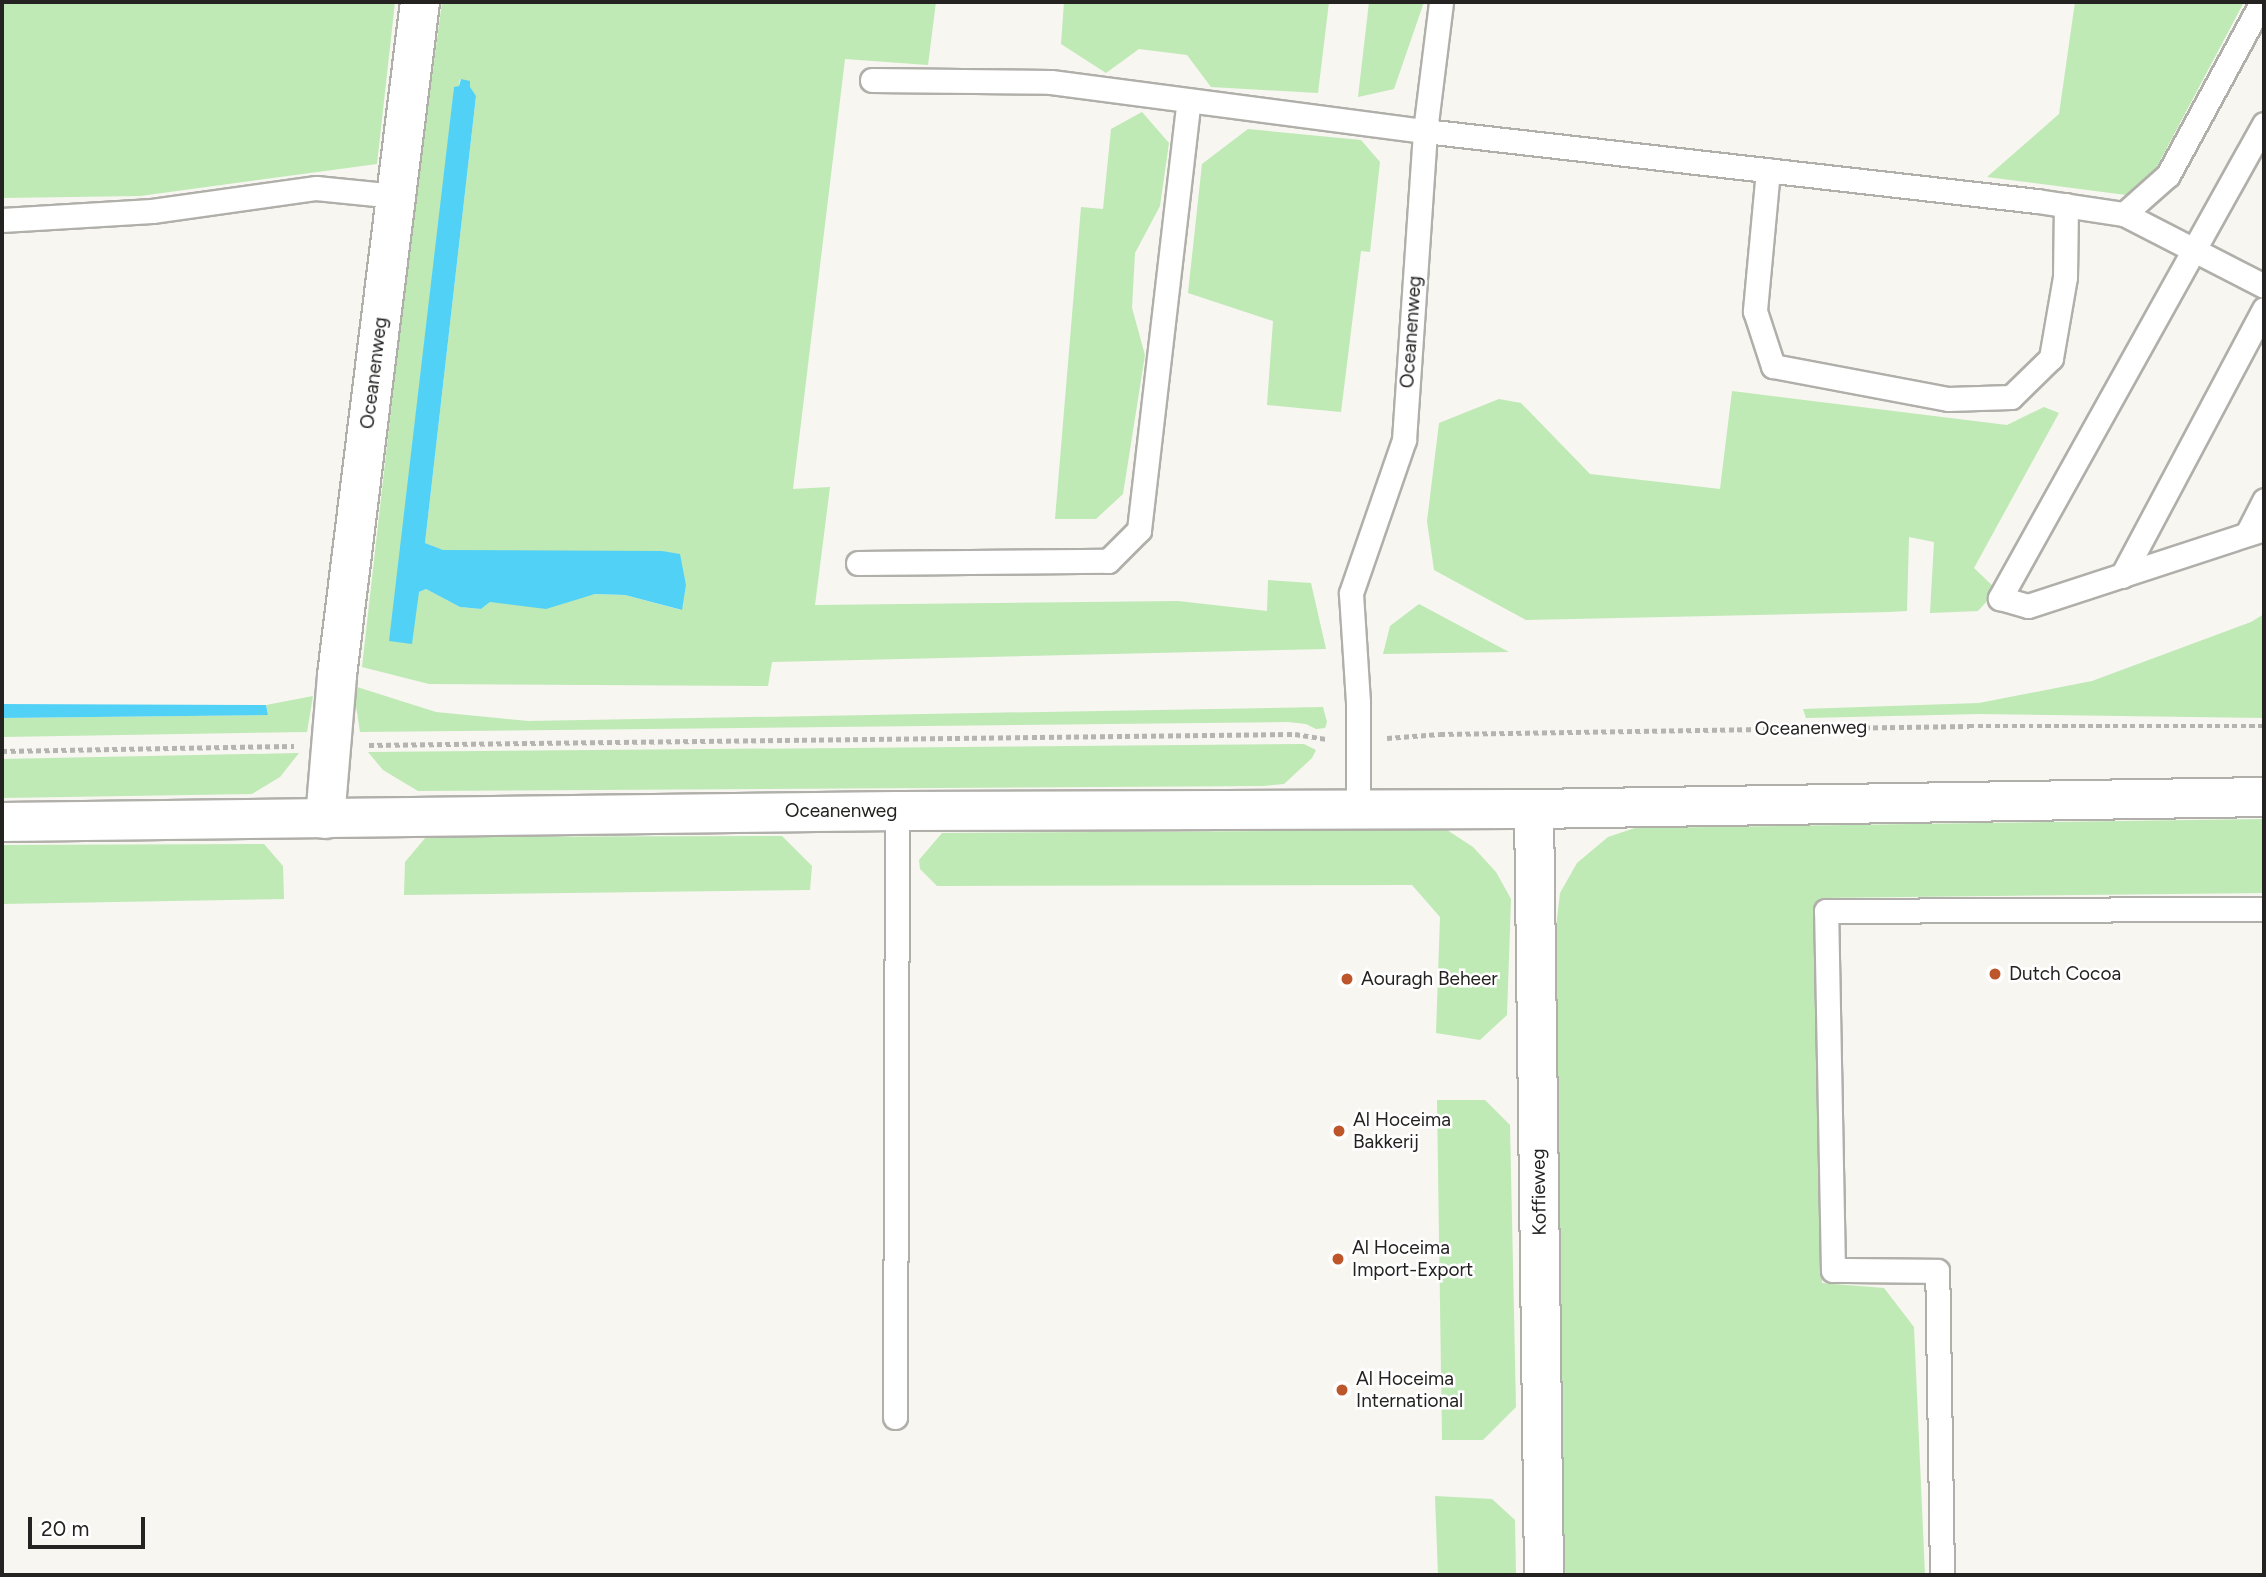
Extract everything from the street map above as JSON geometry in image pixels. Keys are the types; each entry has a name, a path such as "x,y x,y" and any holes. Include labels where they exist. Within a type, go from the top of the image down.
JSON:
{"street":[{"name":"Oceanenweg","path":"325,819 337,676 420,2"},
{"name":"Oceanenweg","path":"2,822 897,811 1534,809 2264,797"},
{"name":"Koffieweg","path":"1534,809 1544,1575"}],"lane":[{"name":"Oceanenweg","path":"1358,810 1358,738 1351,593 1404,440 1425,131 1441,2"},
{"path":"2124,214 2168,175 2262,2"},
{"path":"872,80 1051,82 1425,131 2066,205 2124,214 2264,286"},
{"path":"858,563 1108,561 1139,530 1188,101"},
{"path":"2264,124 2096,430 2000,598 2028,607 2255,532 2264,500"},
{"path":"1768,170 1755,311 1773,366 1948,399 2011,397 2051,358 2065,277 2066,205"},
{"path":"2,220 152,211 316,187 396,196"},
{"path":"2122,576 2264,309"},
{"path":"895,1417 897,811"},
{"path":"1942,1575 1937,1271 1833,1270 1826,911 2264,909"}],"path":[{"name":"Oceanenweg","path":"2,751 1295,734 1318,739 1440,734 1913,726 2264,726"}],"green space":[{"path":"2,2 395,2 377,164 140,196 2,198"},
{"path":"442,2 936,2 928,65 845,59 793,489 830,487 815,605 1178,601 1267,611 1268,580 1311,583 1326,649 772,662 768,686 429,684 362,667 411,232","holes":["460,79 476,96 425,543 442,550 497,552 662,551 686,585 681,610 625,595 595,594 574,599 490,602 481,609 460,607 426,589 419,592 437,247 454,88 459,86"]},
{"path":"1064,2 1329,2 1318,93 1211,87 1187,55 1139,49 1106,73 1061,44"},
{"path":"1369,2 1424,2 1394,89 1358,97"},
{"path":"2075,2 2244,2 2152,176 2126,195 1987,177 2059,114"},
{"path":"1142,112 1169,143 1160,206 1135,253 1132,308 1145,355 1123,494 1096,519 1055,519 1081,207 1103,209 1111,129"},
{"path":"1248,129 1361,140 1380,162 1370,252 1361,251 1341,412 1267,405 1273,321 1188,293 1202,164"},
{"path":"1732,391 2007,425 2044,407 2059,413 1974,568 1997,590 1978,611 1930,613 1934,542 1909,537 1907,611 1526,620 1434,570 1427,521 1439,423 1499,399 1521,403 1590,474 1720,489"},
{"path":"1419,604 1509,652 1383,654 1390,626"},
{"path":"2264,614 2264,718 1979,714 1806,718 1803,709 1979,703 2092,681 2251,622"},
{"path":"357,687 436,712 528,721 1323,707 1327,722 1325,728 1316,729 1306,724 1288,722 360,732 355,699"},
{"path":"313,696 307,732 2,737 2,718 268,715 266,705"},
{"path":"1304,744 1316,750 1312,758 1284,784 1263,786 418,791 383,770 368,752"},
{"path":"299,753 280,777 252,794 2,798 2,759"},
{"path":"2264,819 2264,893 1820,898 1822,1283 1884,1288 1914,1327 1925,1575 1562,1575 1556,927 1560,893 1577,863 1608,837 1635,828"},
{"path":"1447,830 1473,847 1496,872 1511,899 1507,1015 1480,1040 1436,1033 1440,917 1412,885 937,886 920,869 919,860 942,833"},
{"path":"782,836 812,866 810,890 404,895 405,862 426,837"},
{"path":"264,844 283,866 284,899 2,904 2,845"},
{"path":"1437,1100 1485,1100 1510,1125 1516,1407 1483,1440 1442,1440"},
{"path":"1435,1496 1492,1499 1515,1520 1516,1575 1438,1575"}],"water":[{"path":"461,79 470,81 470,87 476,96 425,543 443,550 662,551 680,554 686,585 682,610 625,595 595,594 546,609 490,602 481,609 460,607 426,589 419,592 412,644 389,641 454,87 459,86"},
{"path":"2,704 266,705 268,715 2,718"}],"place":[{"name":"Dutch Cocoa","path":"1995,974"},
{"name":"Aouragh Beheer","path":"1347,979"},
{"name":"Al Hoceima Bakkerij","path":"1339,1131"},
{"name":"Al Hoceima Import-Export","path":"1338,1259"},
{"name":"Al Hoceima International","path":"1342,1390"}]}
